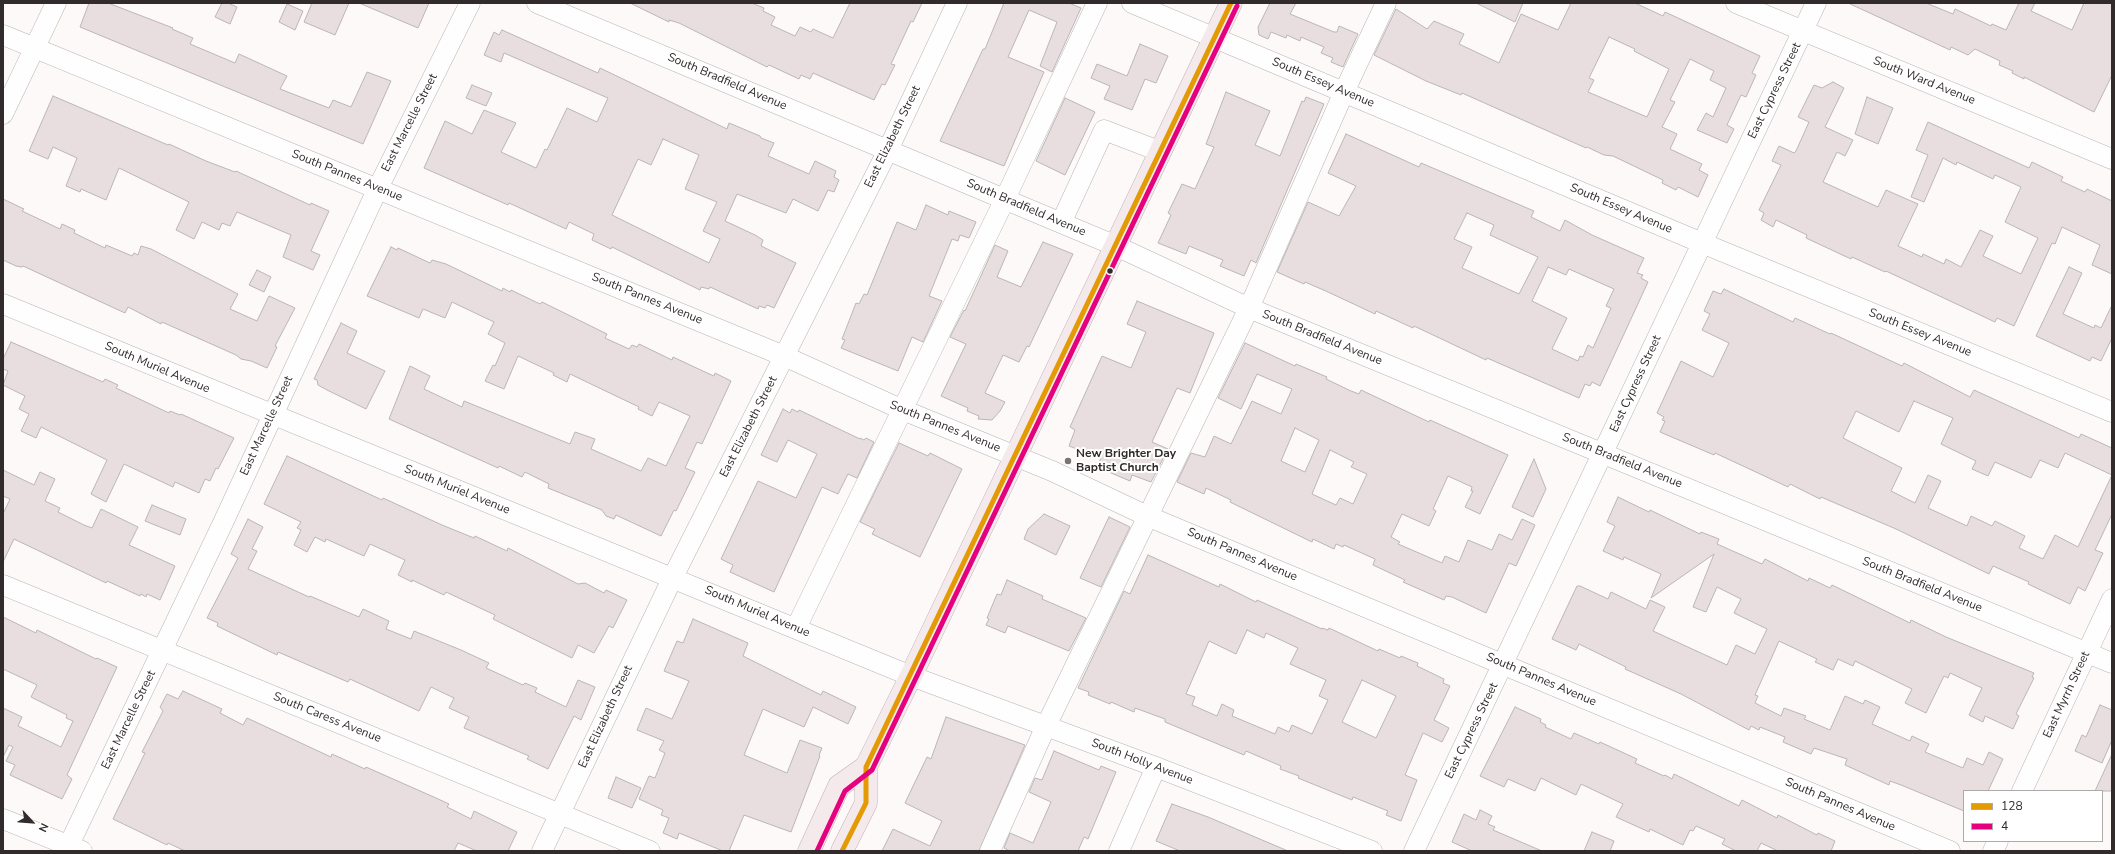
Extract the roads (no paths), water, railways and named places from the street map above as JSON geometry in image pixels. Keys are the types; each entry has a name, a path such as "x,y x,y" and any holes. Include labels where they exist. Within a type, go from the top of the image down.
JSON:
{"main road":[{"path":"842,851 866,803 866,767 911,676 1116,246 1159,151 1231,3"},
{"path":"809,851 839,786 866,767"}],"street":[{"path":"3,114 56,3"},
{"name":"East Marcelle Street","path":"72,849 271,415 378,188 470,3"},
{"name":"South Bradfield Avenue","path":"537,3 1005,200 1061,222 1249,308 2112,663"},
{"name":"East Elizabeth Street","path":"542,851 673,577 888,150 957,3"},
{"path":"796,628 1005,200 1097,3"},
{"name":"South Essey Avenue","path":"1132,3 1702,243 2112,412"},
{"path":"990,851 1046,726 1249,308 1344,92 1386,3"},
{"name":"South Ward Avenue","path":"1736,3 2112,159"},
{"name":"East Cypress Street","path":"1414,851 1604,454 1816,3"},
{"name":"South Pannes Avenue","path":"3,35 784,356 903,410 1016,455 1147,516 1950,851"},
{"path":"1061,222 1104,130 1159,151"},
{"name":"South Muriel Avenue","path":"3,304 271,415 673,577 911,676"},
{"name":"South Caress Avenue","path":"3,585 650,851"},
{"name":"East Myrrh Street","path":"2022,790 2112,599"},
{"name":"South Holly Avenue","path":"911,676 1156,767 1372,851"},
{"path":"1120,851 1156,767"},
{"path":"3,818 72,849"},
{"path":"1993,851 1998,842"}],"place":[{"name":"New Brighter Day Baptist Church","path":"1068,461"}]}
